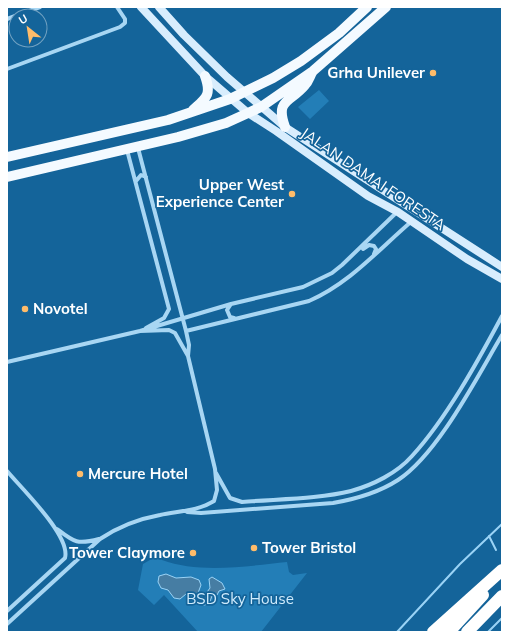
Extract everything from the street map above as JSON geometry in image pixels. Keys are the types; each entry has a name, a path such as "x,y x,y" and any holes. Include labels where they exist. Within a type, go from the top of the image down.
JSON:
{"highway":[{"path":"433,632 502,570"},
{"path":"449,632 502,575"},
{"path":"467,632 502,596"}],"main road":[{"name":"JALAN DAMAI FORESTA","path":"141,7 205,76 248,114 276,131 368,196 398,212 466,259 502,279"},
{"name":"JALAN DAMAI FORESTA","path":"159,7 184,35 244,92 285,127 502,267"},
{"path":"7,157 188,114 230,99 273,78 306,58 339,33 367,7"},
{"path":"7,177 138,148 226,123 248,114 262,107 313,71 386,7"},
{"path":"285,127 281,112 283,103 304,86 313,71"},
{"path":"188,114 204,100 208,93 208,84 205,76"}],"street":[{"path":"7,19 40,7"},
{"path":"7,69 120,27 125,23 125,19 117,7"},
{"path":"138,148 186,331 189,345 188,356"},
{"path":"127,150 169,309 164,318 140,331"},
{"path":"136,181 141,175 146,178"},
{"path":"7,362 140,331 231,304 303,287 332,273 354,255 398,212"},
{"path":"186,331 309,301 324,294 352,276 412,221"},
{"path":"354,255 370,245 374,246 376,250 374,256"},
{"path":"231,304 227,310 230,316 235,318"},
{"path":"215,469 230,498 242,502 351,491 369,485 394,471 411,457 437,424 501,321 502,316"},
{"path":"55,527 75,542 87,543 100,539 126,524 160,515 183,512 206,506 214,501 217,490 215,469 188,356 175,333 169,330 140,331"},
{"path":"183,512 201,513 243,509 307,506 354,499 374,493 400,479 419,464 439,437 502,335"},
{"path":"7,471 55,527 67,548 65,558 7,611"},
{"path":"242,502 243,509"},
{"path":"7,624 100,539"},
{"path":"65,558 72,565"}],"green space":[{"path":"319,90 329,101 310,119 298,107"},
{"name":"BSD Sky House","path":"162,553 162,560 192,567 224,568 287,562 289,572 293,575 307,573 261,632 198,632 164,595 154,605 138,590 143,564"}],"shaded area":[{"path":"166,574 176,578 191,577 199,580 201,585 199,594 193,596 186,594 180,599 174,598 168,590 161,588 158,582 159,576"},
{"path":"212,577 222,583 225,589 219,591 217,595 212,596 209,604 204,605 202,604 202,599 210,588 209,579"}],"waterway":[{"path":"397,632 460,564 502,524"},
{"path":"489,536 496,550"},
{"path":"488,632 502,618"}],"place":[{"name":"Grha Unilever","path":"433,73"},
{"name":"Upper West Experience Center","path":"292,194"},
{"name":"Novotel","path":"25,309"},
{"name":"Mercure Hotel","path":"80,474"},
{"name":"Tower Bristol","path":"254,548"},
{"name":"Tower Claymore","path":"193,553"}]}
